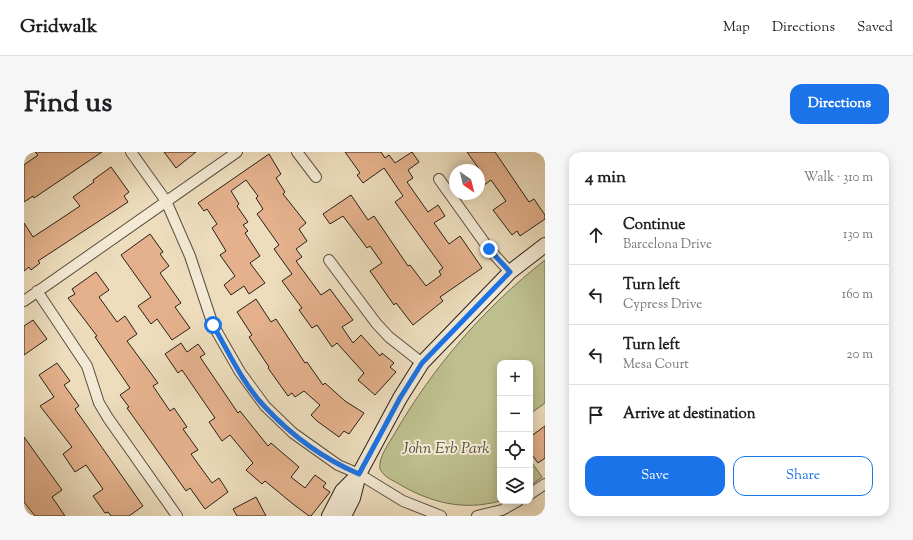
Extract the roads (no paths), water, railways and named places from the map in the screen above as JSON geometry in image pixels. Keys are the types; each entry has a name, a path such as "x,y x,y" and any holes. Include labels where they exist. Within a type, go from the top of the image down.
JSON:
{"street":[{"path":"131,152 166,201 190,256 213,325 240,372 264,406 293,433 338,465 359,474 403,501 429,514 441,516"},
{"path":"24,300 237,152"},
{"path":"297,152 316,178"},
{"path":"439,179 489,249 510,272"},
{"path":"344,516 353,498 359,474 400,398 422,363 510,272 545,245"},
{"path":"329,260 389,338 422,363"},
{"path":"37,291 87,366 99,403 108,418 177,516"},
{"path":"329,516 342,491 359,474"},
{"path":"533,492 545,484"},
{"path":"477,516 502,510 513,504"}],"park label":[{"name":"John Erb Park","path":"446,449"}]}
